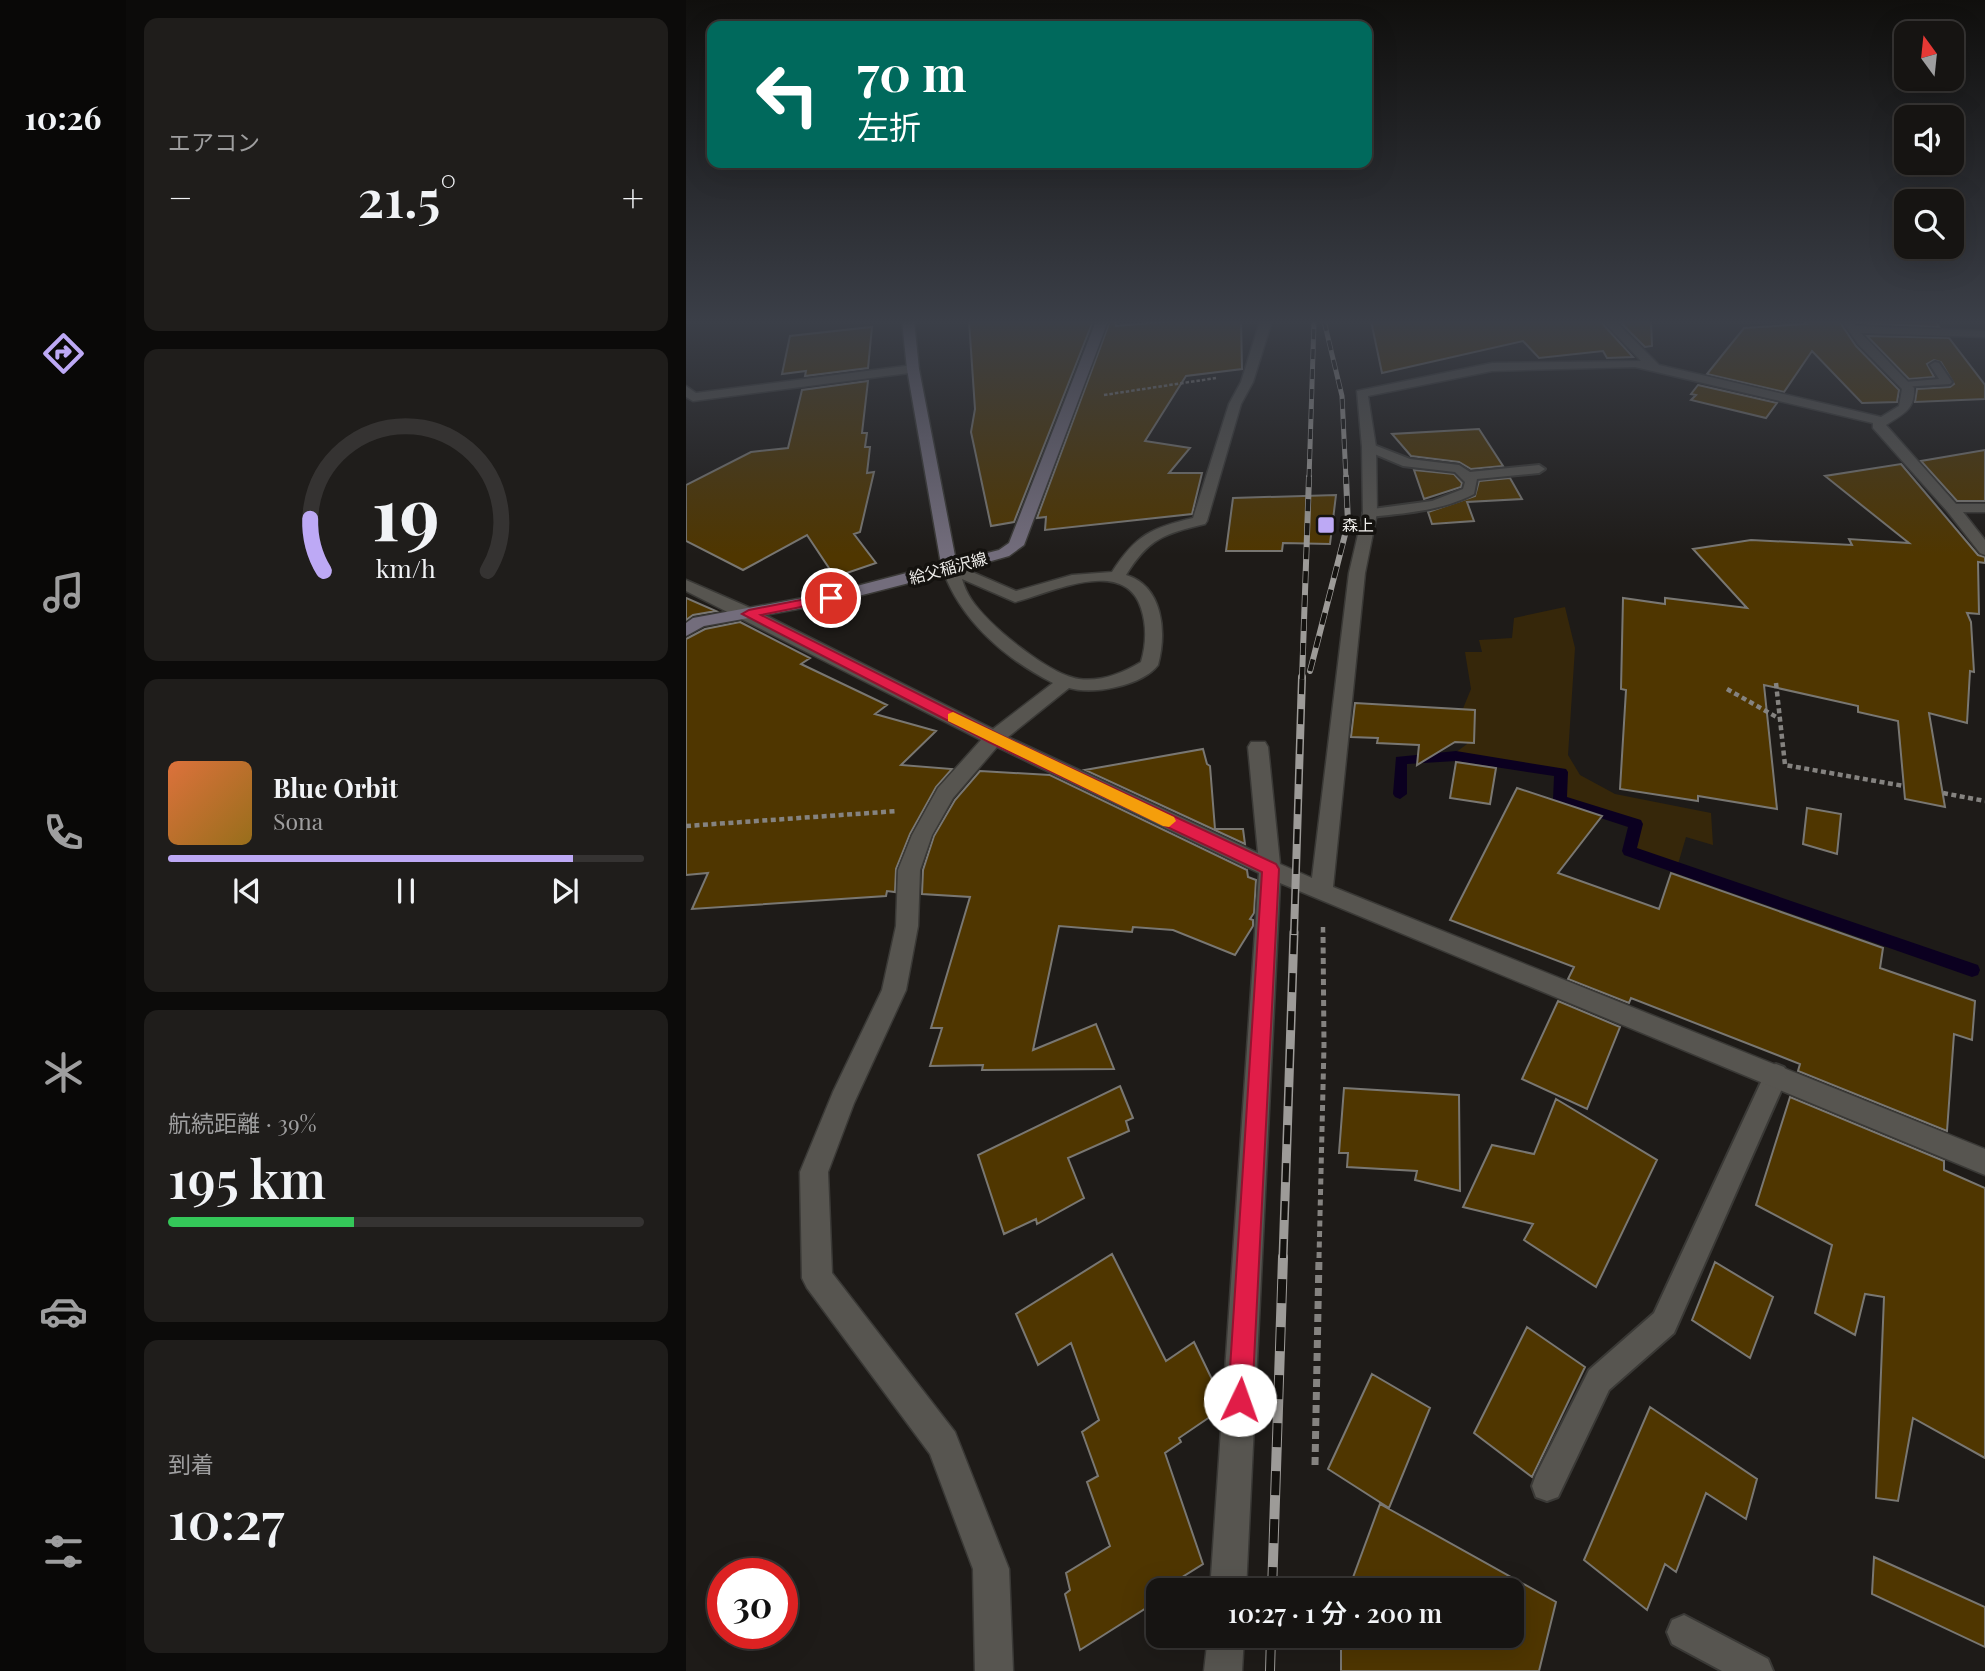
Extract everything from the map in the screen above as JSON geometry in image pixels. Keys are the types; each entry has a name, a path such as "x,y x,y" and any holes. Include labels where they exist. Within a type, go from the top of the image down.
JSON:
{"main road":[{"path":"919,399 950,568"},
{"name":"給父稲沢線","path":"690,626 831,598 1004,553 1016,544 1072,400"}],"street":[{"path":"1116,578 1136,545 1157,531 1200,521 1237,399"},
{"path":"1322,891 1357,573 1370,513 1369,447 1362,399"},
{"path":"1788,399 1883,421"},
{"path":"1909,399 1906,407 1878,425 1952,508 1985,551"},
{"path":"1952,508 1985,508"},
{"path":"950,568 1015,597 1059,583 1103,576 1139,585 1150,603 1155,646 1149,665 1124,680 1076,685 1067,681 1032,663 977,616 964,602 950,568"},
{"path":"686,585 995,738 1270,869 1485,960 1776,1075 1985,1162"},
{"path":"994,1671 991,1569 943,1444 817,1278 814,1172 842,1101 894,990 907,926 909,870 922,835 945,793 995,738 1067,681"},
{"path":"1229,1578 1270,869 1258,747"},
{"path":"1223,1671 1225,1648"}],"lane":[{"path":"1369,447 1407,463 1459,469 1472,481 1469,491 1458,498 1432,505 1370,513"},
{"path":"1469,476 1539,470"},
{"path":"1547,1486 1599,1380 1664,1323 1776,1075"},
{"path":"1684,1632 1756,1671"}],"path":[{"path":"1072,400 1079,399"},
{"path":"1776,683 1785,765 1904,786"},
{"path":"1727,689 1780,719"},
{"path":"1943,793 1985,801"},
{"path":"686,826 937,809"},
{"path":"1315,1465 1324,1045 1322,891"}],"shaded area":[{"path":"1565,607 1575,648 1568,755 1580,775 1615,794 1711,813 1713,845 1686,837 1678,864 1634,849 1640,823 1563,799 1564,770 1455,753 1467,744 1462,711 1471,689 1465,652 1482,652 1479,640 1512,638 1514,618"}],"building":[{"path":"800,399 866,399 862,433 867,433 865,447 870,447 867,473 874,472 860,532 854,534 876,563 835,577 807,535 743,570 686,541 686,485 751,452 788,448"},
{"path":"974,399 1062,399 1014,522 991,526 971,432"},
{"path":"1081,399 1172,399 1145,441 1190,448 1169,473 1202,473 1192,514 1045,530 1046,517 1037,518"},
{"path":"1759,399 1777,403 1766,418 1691,400"},
{"path":"1858,399 1898,399 1897,402 1862,403"},
{"path":"1915,399 1985,399 1985,399 1915,402"},
{"path":"1479,429 1503,466 1471,469 1459,462 1411,456 1392,434"},
{"path":"1985,450 1985,501 1957,501 1921,461"},
{"path":"1901,464 1978,555 1985,557 1985,563 1978,562 1979,614 1967,613 1971,622 1974,672 1970,671 1967,723 1929,713 1945,807 1905,799 1898,721 1858,712 1858,706 1764,685 1777,809 1698,796 1698,801 1620,789 1626,690 1621,689 1623,598 1665,604 1665,598 1747,608 1693,549 1751,540 1852,545 1849,539 1909,543 1825,476"},
{"path":"1414,470 1454,474 1462,483 1461,487 1424,499"},
{"path":"1510,478 1522,499 1467,502 1474,521 1432,524 1428,512 1475,496 1479,481"},
{"path":"1336,495 1330,544 1283,543 1282,551 1226,551 1233,498"},
{"path":"686,598 716,611 693,615 686,620"},
{"path":"740,622 810,658 801,664 887,705 875,714 936,731 901,765 952,769 936,787 910,834 896,869 895,892 887,891 886,896 692,909 708,873 686,875 686,639 705,629"},
{"path":"1355,703 1475,710 1474,743 1455,742 1417,765 1419,745 1377,743 1378,738 1351,737"},
{"path":"1203,749 1210,766 1215,829 1243,829 1245,844 1085,770"},
{"path":"1456,762 1496,768 1490,804 1450,798"},
{"path":"980,771 1050,775 1247,870 1248,877 1256,880 1254,913 1250,919 1253,920 1253,926 1235,955 1173,930 1133,927 1132,932 1059,926 1033,1050 1096,1024 1114,1069 982,1070 983,1065 930,1066 942,1028 931,1028 970,897 922,894 923,870 934,836 955,800"},
{"path":"1517,788 1602,816 1558,873 1659,909 1671,873 1883,948 1880,968 1975,1001 1972,1040 1954,1034 1947,1131 1798,1071 1800,1064 1631,998 1629,1003 1568,979 1574,967 1450,920"},
{"path":"1807,808 1841,814 1837,854 1803,844"},
{"path":"1558,1001 1620,1027 1587,1109 1522,1079"},
{"path":"1120,1086 1133,1118 1126,1121 1129,1131 1068,1158 1084,1198 1037,1224 1036,1219 1004,1234 978,1155"},
{"path":"1344,1088 1459,1095 1460,1191 1415,1180 1417,1171 1347,1167 1348,1153 1339,1153"},
{"path":"1790,1097 1944,1161 1944,1170 1985,1188 1985,1458 1913,1418 1898,1501 1876,1498 1884,1297 1865,1294 1855,1335 1815,1313 1832,1245 1756,1205"},
{"path":"1556,1099 1657,1160 1596,1287 1524,1240 1533,1224 1463,1207 1492,1145 1534,1154"},
{"path":"1112,1254 1166,1361 1194,1342 1221,1398 1220,1410 1179,1438 1181,1442 1165,1453 1203,1564 1181,1578 1146,1578 1146,1608 1080,1650 1065,1594 1070,1590 1066,1573 1110,1546 1087,1482 1098,1476 1082,1432 1099,1420 1071,1343 1038,1365 1016,1314"},
{"path":"1715,1262 1773,1297 1750,1358 1692,1320"},
{"path":"1527,1327 1585,1367 1532,1477 1474,1433"},
{"path":"1372,1374 1430,1408 1389,1508 1328,1469"},
{"path":"1650,1407 1757,1479 1746,1519 1706,1493 1676,1572 1665,1564 1647,1610 1584,1560"},
{"path":"1380,1504 1513,1578 1353,1578"},
{"path":"1874,1557 1985,1607 1985,1647 1872,1594"},
{"path":"1524,1584 1556,1602 1539,1671 1341,1671 1341,1648 1524,1648"}],"waterway":[{"path":"1400,794 1401,760 1456,756 1561,772 1560,800 1636,824 1629,851 1972,970"}],"railway":[{"path":"1309,479 1312,399"},
{"path":"1342,399 1346,479"},
{"path":"1302,679 1309,477"},
{"path":"1310,671 1348,523 1346,477"},
{"path":"1294,934 1302,677"},
{"path":"1283,1258 1294,932"},
{"path":"1272,1578 1283,1257"},
{"path":"1270,1671 1271,1648"}],"slow traffic":[{"path":"953,717 1169,821"}],"place":[{"name":"森上","path":"1326,525"}],"route":[{"path":"831,598 749,614 995,738 1270,869 1240,1400"}]}
